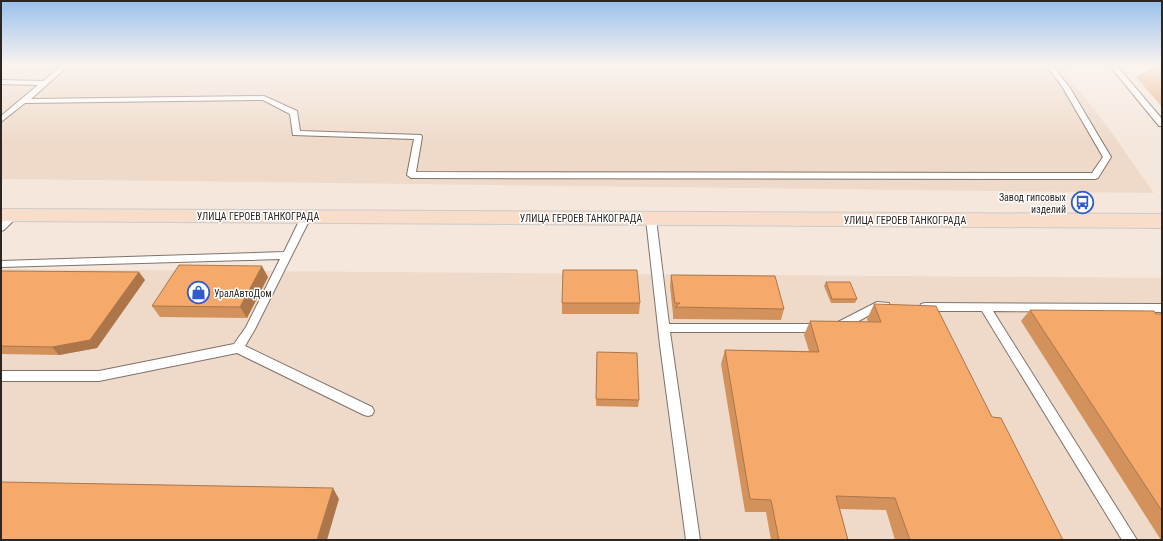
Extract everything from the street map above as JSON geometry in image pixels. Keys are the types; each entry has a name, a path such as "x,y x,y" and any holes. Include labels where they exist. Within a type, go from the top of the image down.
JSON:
{"main road":[{"name":"УЛИЦА ГЕРОЕВ ТАНКОГРАДА","path":"5,220 306,217 1162,222"}],"lane":[{"path":"1,120 35,91"},
{"path":"24,100 264,98 294,113 296,133 418,137 411,175 1095,176 1107,157 1068,91"},
{"path":"1134,91 1162,124"},
{"path":"238,348 250,329 306,217"},
{"path":"651,219 664,328 693,540"},
{"path":"1,264 287,255"},
{"path":"664,328 836,328 877,306 892,306"},
{"path":"915,307 1162,308"},
{"path":"985,307 1130,540"},
{"path":"1,376 99,376 238,348 368,411"}],"shaded area":[{"path":"1,91 1080,91 1154,193 1,179"},
{"path":"1148,91 1162,91 1162,107"},
{"path":"1,269 1162,278 1162,540 1,540"}],"building":[{"path":"179,265 262,266 240,307 152,306"},
{"path":"563,270 637,270 640,303 562,303"},
{"path":"1,271 139,272 90,340 52,347 1,346"},
{"path":"671,275 775,276 784,309 675,307 680,303 675,303"},
{"path":"826,282 850,282 857,299 832,299"},
{"path":"874,304 936,306 992,417 1001,418 1063,540 910,540 895,498 836,496 848,540 779,540 771,500 750,499 725,350 819,352 810,321 881,322"},
{"path":"1030,310 1154,311 1156,314 1162,314 1162,511"},
{"path":"597,352 637,353 639,400 596,399"},
{"path":"1,482 333,488 317,540 1,540"}],"place":[{"name":"Завод гипсовых изделий","path":"1082,203"},
{"name":"УралАвтоДом","path":"199,293"}]}
